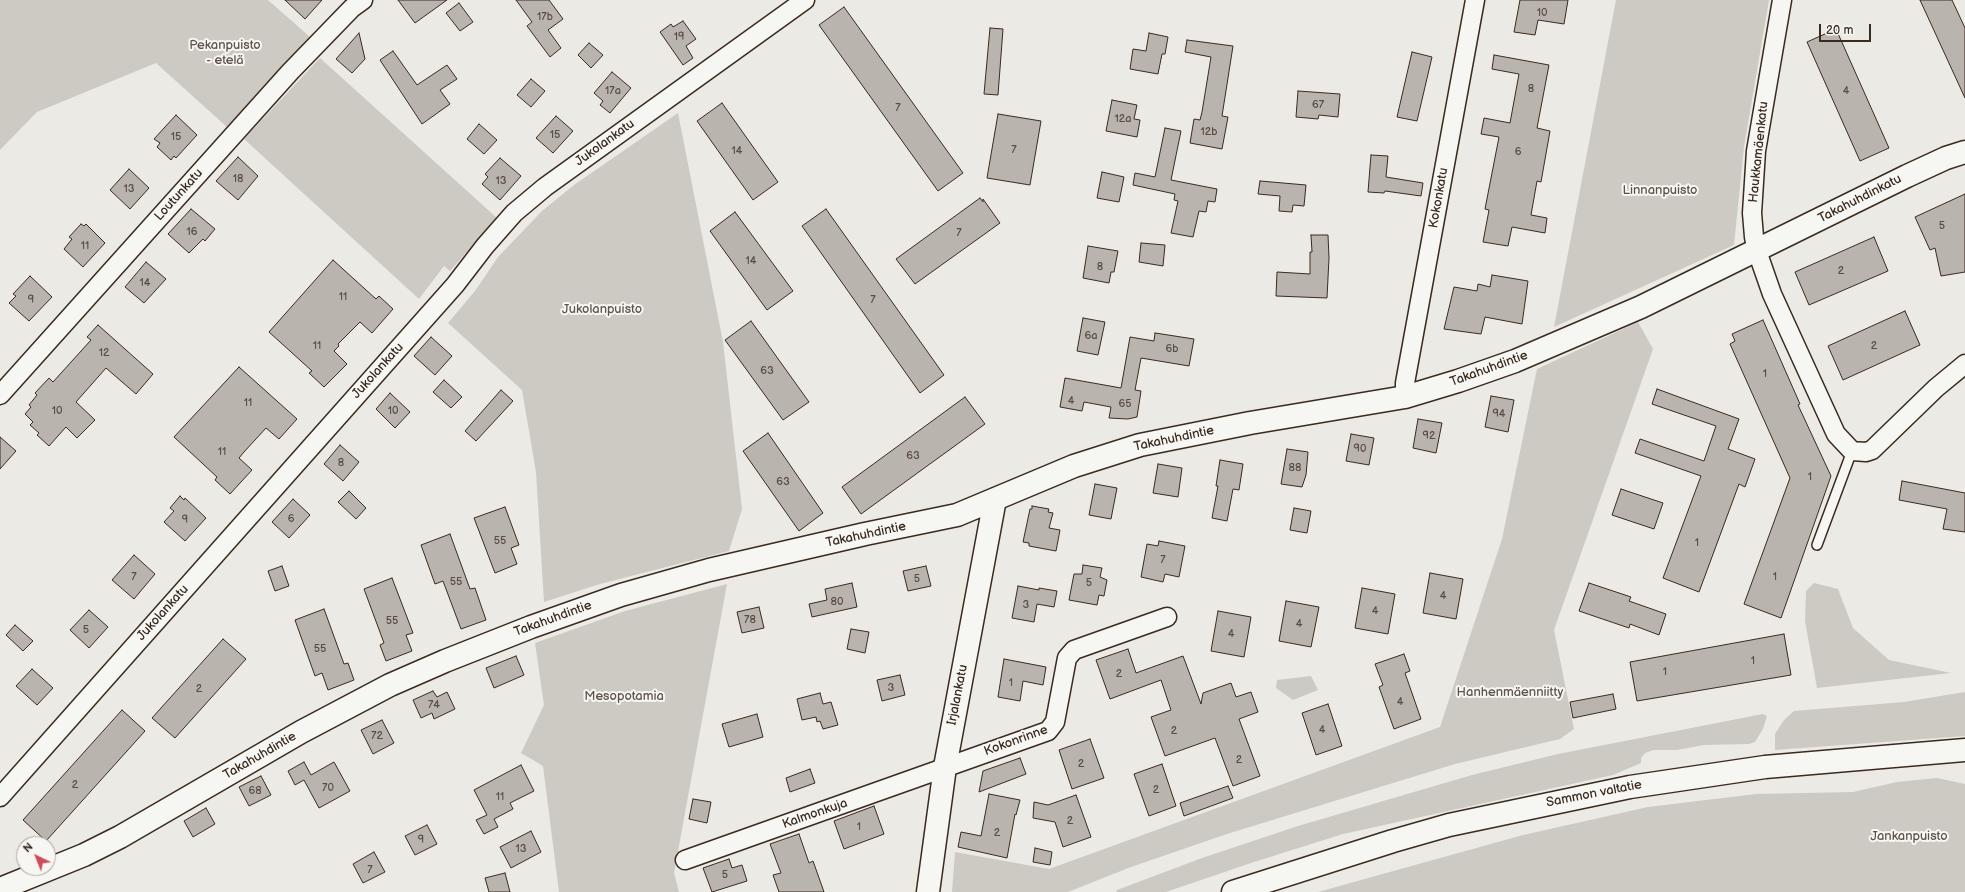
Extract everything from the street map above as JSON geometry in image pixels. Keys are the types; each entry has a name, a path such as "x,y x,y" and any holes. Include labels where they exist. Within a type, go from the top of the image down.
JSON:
{"street":[{"name":"Loutunkatu","path":"0,395 290,72 352,8 363,0"},
{"name":"Jukolankatu","path":"0,797 455,285 484,246 514,213 544,187 805,0"},
{"name":"Kokonkatu","path":"1405,397 1405,383 1475,0"},
{"name":"Haukkamäenkatu","path":"1782,0 1756,151 1752,213 1757,251 1772,294 1832,425 1840,440 1852,450"},
{"name":"Takahuhdinkatu","path":"1757,251 1907,176 1946,158 1965,152"},
{"name":"Takahuhdintie","path":"5,883 84,855 120,837 259,756 344,709 390,686 477,648 621,595 717,569 865,534 957,515 1074,466 1161,440 1405,397 1471,377 1572,338 1641,307 1757,251"},
{"path":"1852,450 1866,452 1879,446 1936,388 1965,364"},
{"name":"Irjalankatu","path":"928,892 945,767 996,499"},
{"name":"Kokonrinne","path":"945,767 1048,731 1056,722 1067,658 1074,650 1167,617"},
{"name":"Sammon valtatie","path":"1233,892 1393,841 1449,825 1630,787 1765,767 1965,750"},
{"name":"Kalmonkuja","path":"685,860 945,767"}],"lane":[{"path":"1817,544 1852,450"}],"green space":[{"name":"Pekanpuisto - etelä","path":"0,0 268,0 310,37 228,128 156,63 37,112 0,150"},
{"name":"Linnanpuisto","path":"1616,0 1769,0 1744,147 1734,245 1554,327"},
{"path":"320,58 497,218 450,271 444,266 419,299 244,139"},
{"name":"Jukolanpuisto","path":"678,113 723,342 742,509 729,551 600,584 544,602 536,472 522,390 448,323 475,291 498,257 542,211 574,185"},
{"name":"Hanhenmäenniitty","path":"1638,322 1653,349 1554,630 1574,729 1560,739 1455,764 1227,834 1131,867 1068,892 952,892 955,852 1049,869 1440,727 1502,539 1537,369"},
{"path":"1814,583 1838,589 1853,628 1889,660 1951,673 1817,688 1805,621 1806,591"},
{"name":"Mesopotamia","path":"727,584 674,873 679,892 559,892 543,766 521,753 544,705 535,643 625,611"},
{"path":"1311,676 1318,690 1293,700 1276,688 1277,680"},
{"path":"1965,692 1965,736 1775,750 1775,734 1784,720 1794,711 1904,702"},
{"path":"1763,714 1767,716 1763,729 1755,742 1749,744 1704,745 1677,750 1654,750 1645,753 1641,758 1641,763 1613,775 1343,834 1166,892 1116,892 1117,890 1202,858 1298,826 1472,775 1558,754"},
{"name":"Jankanpuisto","path":"1937,778 1965,784 1965,892 1318,892 1523,835 1648,807 1756,794 1853,792 1897,782"}],"building":[{"path":"285,0 322,0 305,19"},
{"path":"398,0 447,0 415,23"},
{"path":"516,0 549,0 563,19 548,30 561,48 550,57 527,26 532,22"},
{"path":"1520,0 1568,0 1564,24 1538,20 1535,35 1514,32"},
{"path":"1920,0 1952,0 1965,28 1965,98"},
{"path":"459,3 473,22 460,31 446,13"},
{"path":"844,7 963,173 938,191 819,25"},
{"path":"683,21 696,39 686,46 693,58 683,65 660,32 671,24 673,27"},
{"path":"990,28 1003,29 998,95 984,94"},
{"path":"1836,29 1889,148 1860,161 1807,42"},
{"path":"359,33 365,59 352,73 336,59"},
{"path":"1149,33 1168,37 1165,54 1162,54 1158,74 1130,69 1133,49 1146,51"},
{"path":"1187,40 1233,46 1222,116 1228,117 1222,149 1190,143 1194,119 1200,120 1202,112 1211,57 1185,52"},
{"path":"589,43 603,55 591,68 578,55"},
{"path":"393,51 417,85 447,65 457,79 440,90 450,104 422,124 380,60"},
{"path":"1412,52 1432,57 1417,121 1397,117"},
{"path":"1494,55 1549,65 1537,128 1550,131 1541,182 1537,181 1531,215 1547,218 1545,233 1512,227 1508,246 1483,242 1489,210 1485,209 1499,137 1481,134 1484,118 1510,123 1519,74 1492,69"},
{"path":"612,72 631,88 610,113 600,105 603,101 594,93"},
{"path":"531,79 545,91 531,107 517,95"},
{"path":"1298,91 1340,94 1338,117 1319,115 1318,119 1296,117"},
{"path":"1112,100 1137,105 1134,119 1140,120 1137,137 1106,131"},
{"path":"722,103 778,182 753,200 697,121"},
{"path":"998,114 1041,121 1030,185 987,178"},
{"path":"176,115 197,135 176,158 174,156 171,160 157,147 160,143 154,139"},
{"path":"556,116 573,131 553,153 536,138"},
{"path":"479,124 497,140 484,154 467,139"},
{"path":"1165,128 1181,131 1171,180 1217,189 1215,202 1208,201 1206,212 1199,211 1193,237 1171,233 1178,201 1174,200 1175,194 1133,185 1135,173 1155,177"},
{"path":"1371,155 1388,156 1386,177 1423,183 1421,196 1385,191 1384,193 1368,192"},
{"path":"238,157 258,176 238,200 216,181"},
{"path":"500,158 521,176 500,200 482,184 488,177 485,174"},
{"path":"129,169 149,188 130,209 110,190"},
{"path":"1102,172 1124,177 1119,202 1097,198"},
{"path":"1260,181 1306,185 1304,206 1293,205 1292,212 1279,211 1280,196 1258,194"},
{"path":"1965,194 1965,272 1941,276 1935,248 1930,250 1915,217"},
{"path":"980,198 983,202 983,199 1000,223 915,284 896,259"},
{"path":"191,209 215,229 205,241 203,239 189,253 168,234"},
{"path":"826,209 944,375 920,393 802,226"},
{"path":"735,212 793,291 767,310 710,231"},
{"path":"81,224 84,226 86,224 105,243 83,267 64,249 72,239 69,237"},
{"path":"1311,235 1328,235 1329,258 1327,298 1276,296 1277,272 1310,274 1310,252 1312,252"},
{"path":"1874,237 1888,271 1809,305 1795,272"},
{"path":"1141,243 1165,245 1163,266 1139,262"},
{"path":"1088,246 1118,251 1114,272 1111,272 1109,283 1083,278"},
{"path":"333,260 376,299 379,296 393,309 372,333 360,322 338,344 339,346 334,351 347,364 324,387 309,373 312,371 269,332"},
{"path":"146,262 166,279 144,303 125,287"},
{"path":"1492,275 1528,281 1522,324 1485,317 1481,334 1444,329 1454,287 1477,291 1478,284 1490,287"},
{"path":"30,276 52,297 29,321 9,303 16,296 13,294"},
{"path":"1905,311 1920,345 1843,380 1828,346"},
{"path":"1083,318 1105,322 1098,355 1077,351"},
{"path":"1763,320 1800,404 1798,405 1831,476 1781,618 1744,604 1790,478 1730,344 1735,341 1732,334"},
{"path":"751,321 809,402 783,420 725,340"},
{"path":"98,325 153,374 136,394 106,368 76,402 95,420 77,438 66,427 49,446 37,435 39,433 30,425 33,422 25,414 31,407 29,405 37,395 35,393 49,378 53,382 91,340 87,337"},
{"path":"1155,333 1194,339 1189,366 1141,358 1135,390 1141,391 1137,417 1128,419 1109,418 1111,407 1084,402 1082,411 1060,407 1065,378 1121,388 1130,337 1154,341"},
{"path":"431,337 452,356 435,375 414,356"},
{"path":"239,367 297,419 279,439 266,428 244,452 239,458 252,470 230,494 215,480 217,477 174,437"},
{"path":"444,380 462,397 451,408 433,392"},
{"path":"1657,389 1739,419 1728,449 1755,459 1745,487 1739,484 1699,592 1663,578 1701,476 1635,453 1640,439 1704,461 1716,426 1652,404"},
{"path":"501,390 513,401 476,441 465,431"},
{"path":"390,393 410,412 395,428 376,409"},
{"path":"1491,396 1514,400 1508,432 1485,427"},
{"path":"965,397 985,424 861,514 842,487"},
{"path":"1418,419 1442,423 1436,453 1413,448"},
{"path":"768,433 823,513 799,531 743,451"},
{"path":"1351,434 1374,438 1369,465 1346,461"},
{"path":"0,437 16,451 0,469"},
{"path":"340,445 359,462 343,481 324,464"},
{"path":"1287,449 1308,452 1306,475 1302,487 1281,484"},
{"path":"1220,460 1243,464 1239,490 1233,489 1227,521 1212,518 1218,486 1216,486"},
{"path":"1158,464 1182,468 1178,497 1153,493"},
{"path":"1902,481 1965,493 1965,532 1943,529 1947,509 1899,500"},
{"path":"1095,484 1117,488 1111,519 1089,515"},
{"path":"1621,489 1663,503 1654,529 1612,515"},
{"path":"349,491 366,508 356,519 338,502"},
{"path":"180,496 184,500 185,498 206,518 185,541 164,522 174,511 170,508"},
{"path":"293,499 310,515 289,538 272,522"},
{"path":"1032,506 1049,509 1048,512 1053,513 1049,528 1060,530 1056,551 1029,546 1029,543 1023,542 1030,509 1032,509"},
{"path":"505,507 519,545 511,548 517,564 495,573 474,518"},
{"path":"1294,508 1311,511 1307,533 1290,530"},
{"path":"450,534 470,589 475,588 486,620 461,629 443,581 435,584 421,545"},
{"path":"1159,541 1185,546 1179,577 1165,574 1163,582 1141,577 1147,544 1158,546"},
{"path":"134,555 155,574 134,599 112,580"},
{"path":"1083,565 1102,568 1100,577 1107,580 1104,596 1099,595 1097,605 1069,600 1074,574 1082,574"},
{"path":"282,566 289,586 275,591 268,571"},
{"path":"926,566 931,586 908,591 903,571"},
{"path":"1430,573 1463,579 1456,619 1423,613"},
{"path":"392,578 413,633 406,635 412,651 386,661 380,645 384,643 364,589"},
{"path":"852,583 857,607 812,617 809,604 827,600 825,589"},
{"path":"1589,583 1631,597 1629,601 1666,614 1659,635 1630,624 1629,628 1579,611"},
{"path":"1018,586 1039,590 1039,588 1057,591 1054,607 1037,604 1034,622 1012,618"},
{"path":"1362,588 1395,594 1388,634 1355,628"},
{"path":"1286,601 1319,607 1311,647 1279,641"},
{"path":"759,607 764,628 742,633 737,612"},
{"path":"324,609 344,664 348,663 354,680 328,690 322,673 315,676 295,620"},
{"path":"89,610 108,627 89,648 70,630"},
{"path":"1218,611 1251,617 1244,657 1211,651"},
{"path":"15,625 33,641 23,651 6,635"},
{"path":"851,629 869,632 865,653 847,649"},
{"path":"1784,634 1791,675 1637,701 1630,662"},
{"path":"223,639 246,659 175,738 152,718"},
{"path":"1128,649 1136,673 1183,656 1201,704 1203,693 1231,683 1236,697 1251,692 1258,712 1239,719 1260,776 1233,786 1215,738 1165,756 1151,717 1171,710 1161,680 1110,699 1096,660"},
{"path":"1404,654 1410,671 1405,673 1421,719 1394,729 1379,687 1383,685 1375,664"},
{"path":"516,656 524,675 494,688 486,668"},
{"path":"1004,659 1046,667 1043,685 1023,681 1020,701 998,697"},
{"path":"32,669 53,688 37,705 16,686"},
{"path":"900,675 905,695 882,701 877,680"},
{"path":"433,691 437,697 447,692 455,709 434,719 432,713 421,718 413,700"},
{"path":"820,693 823,704 831,702 838,725 823,729 820,721 817,722 816,717 802,720 797,699"},
{"path":"1613,694 1616,709 1573,718 1570,702"},
{"path":"1328,704 1342,746 1316,755 1302,713"},
{"path":"122,710 145,731 50,836 41,836 23,820"},
{"path":"757,714 763,737 729,747 722,724"},
{"path":"382,720 394,743 373,754 361,730"},
{"path":"1090,739 1104,778 1072,789 1059,750"},
{"path":"1020,758 1026,774 979,792 983,771"},
{"path":"304,762 311,775 334,762 350,791 319,808 304,780 295,785 288,771"},
{"path":"1162,764 1176,806 1149,816 1134,774"},
{"path":"521,765 534,791 510,803 513,809 494,819 498,827 484,834 476,820 487,815 474,790"},
{"path":"810,769 815,783 790,792 786,778"},
{"path":"261,776 271,795 249,806 239,787"},
{"path":"1228,786 1233,798 1184,816 1180,803"},
{"path":"989,794 1020,800 1016,815 1015,814 1007,858 958,847 961,832 981,836"},
{"path":"1076,795 1091,837 1063,847 1055,822 1033,818 1034,802 1048,805"},
{"path":"693,799 711,802 707,823 689,819"},
{"path":"874,806 884,834 844,849 834,821"},
{"path":"206,808 215,824 193,837 184,821"},
{"path":"427,825 437,844 415,855 405,836"},
{"path":"531,831 541,852 511,868 500,847"},
{"path":"799,834 809,863 813,861 824,892 779,892 773,875 781,873 770,844"},
{"path":"1035,848 1052,852 1050,865 1033,862"},
{"path":"374,852 385,872 363,883 353,864"},
{"path":"729,859 732,868 742,865 747,881 712,892 703,868"},
{"path":"505,873 510,892 489,892 485,878"}]}
